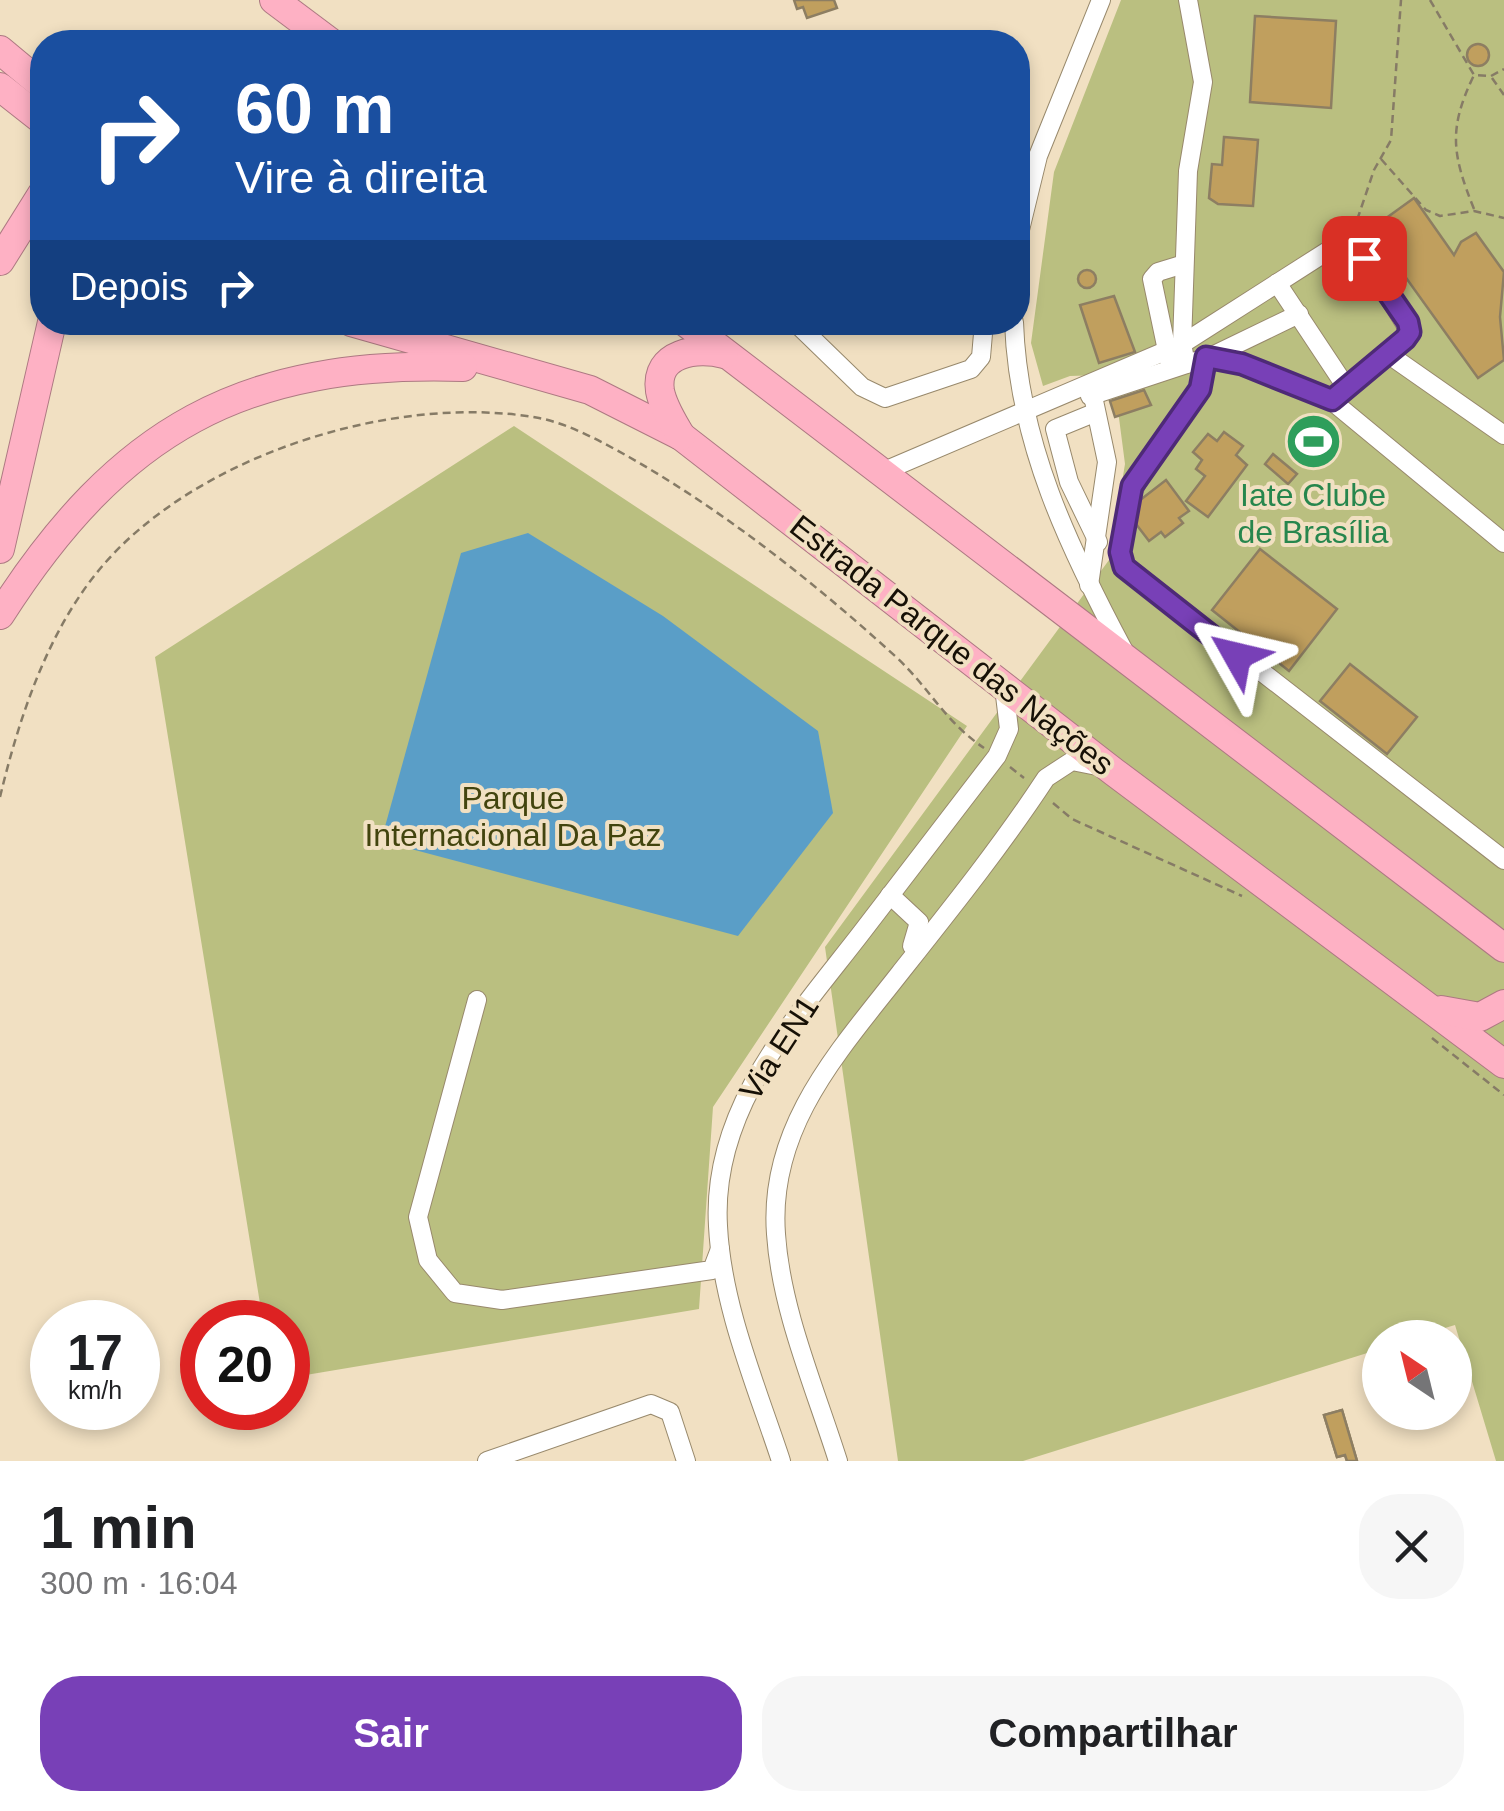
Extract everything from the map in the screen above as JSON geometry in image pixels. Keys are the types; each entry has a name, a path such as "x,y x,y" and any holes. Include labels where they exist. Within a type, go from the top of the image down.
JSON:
{"highway":[{"path":"274,0 314,30"},
{"path":"0,50 30,75"},
{"path":"0,87 30,111"},
{"path":"0,261 30,213"},
{"path":"0,549 49,335"},
{"name":"Estrada Parque das Nações","path":"396,335 590,390 681,436 1114,772 1504,1064"},
{"path":"702,335 1129,660 1500,951"},
{"path":"681,436 661,396 664,370 676,356 695,348 726,354"},
{"path":"0,615 39,554 84,501 133,458 226,400 309,374 372,366 511,368"},
{"path":"1425,1005 1480,1018 1504,1004"}],"street":[{"path":"1030,189 1038,156 1101,0"},
{"path":"1176,357 1188,171 1203,82 1184,3"},
{"path":"1098,542 1069,482 1055,429 1176,357 1326,252 1350,248 1369,264 1409,326 1408,335 1332,400"},
{"path":"1176,357 1152,279 1158,272 1184,264"},
{"path":"1277,283 1346,386"},
{"path":"1299,314 1210,356 1200,389 1132,486 1123,526 1123,564 1504,860"},
{"path":"807,335 862,388 885,398 971,369 981,358 983,335"},
{"path":"1016,335 1026,412 1058,518 1129,660"},
{"path":"1388,354 1504,434"},
{"path":"882,472 1026,412 1176,357 1210,356 1332,400 1504,543"},
{"path":"1026,412 1093,404"},
{"path":"1089,585 1098,542 1107,455 1093,404"},
{"name":"Via EN1","path":"780,1461 734,1316 720,1248 720,1167 750,1087 788,1027 997,756 1009,729 1004,686"},
{"name":"Via EN1","path":"838,1461 779,1264 775,1230 781,1162 805,1099 1052,773 1072,761 1114,772"},
{"path":"890,895 919,922 900,974"},
{"path":"477,1000 418,1217 428,1260 455,1292 502,1300 712,1270 720,1248"},
{"path":"487,1461 651,1404 666,1408 686,1461"}],"path":[{"path":"1350,248 1355,217 1390,140 1401,0"},
{"path":"1430,0 1474,75"},
{"path":"1474,75 1491,76 1504,70"},
{"path":"1474,75 1456,112 1454,144 1474,210"},
{"path":"1491,76 1504,95"},
{"path":"1380,158 1426,210 1440,216 1474,210 1504,218"},
{"path":"0,797 51,644 98,571 142,526 217,475 378,420 455,414 540,418 613,449 703,501 897,658 953,727 997,756 1072,820 1252,901"},
{"path":"1432,1039 1504,1095"}],"green space":[{"path":"1121,0 1504,0 1504,1461 1496,1461 1472,1381 1472,1320 1362,1320 1362,1355 1023,1461 898,1461 825,947 1109,560 1125,464 1119,418 1102,375 1070,376 1043,386 1031,343 1054,172"},
{"name":"Parque Internacional Da Paz","path":"514,426 967,726 713,1107 699,1309 310,1374 310,1300 259,1300 155,657"}],"water":[{"path":"528,533 663,616 818,731 833,813 738,936 381,841 461,553"}],"building":[{"path":"794,0 834,0 837,8 807,18 803,7 797,9"},
{"path":"1255,16 1336,21 1331,108 1250,102"},
{"path":"1478,44 1486,47 1486,63 1478,66 1470,63 1467,55 1470,47"},
{"path":"1224,137 1258,140 1253,206 1218,204 1209,198 1212,164 1222,165"},
{"path":"1414,198 1454,255 1461,242 1476,233 1504,272 1500,317 1504,360 1478,378 1371,229"},
{"path":"1087,270 1094,272 1094,286 1087,288 1080,286 1078,279 1080,272"},
{"path":"1114,296 1135,352 1099,363 1080,305"},
{"path":"1144,390 1151,405 1115,417 1110,401"},
{"path":"1224,432 1243,446 1236,455 1247,465 1208,517 1186,501 1205,476 1196,469 1202,460 1193,452 1208,434 1217,441"},
{"path":"1273,454 1297,474 1288,484 1265,464"},
{"path":"1166,480 1189,511 1179,518 1183,523 1165,537 1161,532 1149,541 1126,511"},
{"path":"1260,549 1337,609 1289,671 1212,610"},
{"path":"1350,664 1417,717 1387,754 1320,701"},
{"path":"1342,1410 1357,1461 1347,1461 1345,1455 1337,1457 1324,1415"},
{"path":"1342,1410 1357,1461 1347,1461 1345,1455 1337,1457 1324,1415"}],"place":[{"name":"Iate Clube de Brasília","path":"1313,441"}],"route":[{"path":"1237,656 1124,567 1120,552 1130,492 1157,446 1200,389 1206,357 1214,355 1242,364 1332,400 1405,339 1410,332 1408,322 1364,258"}]}
